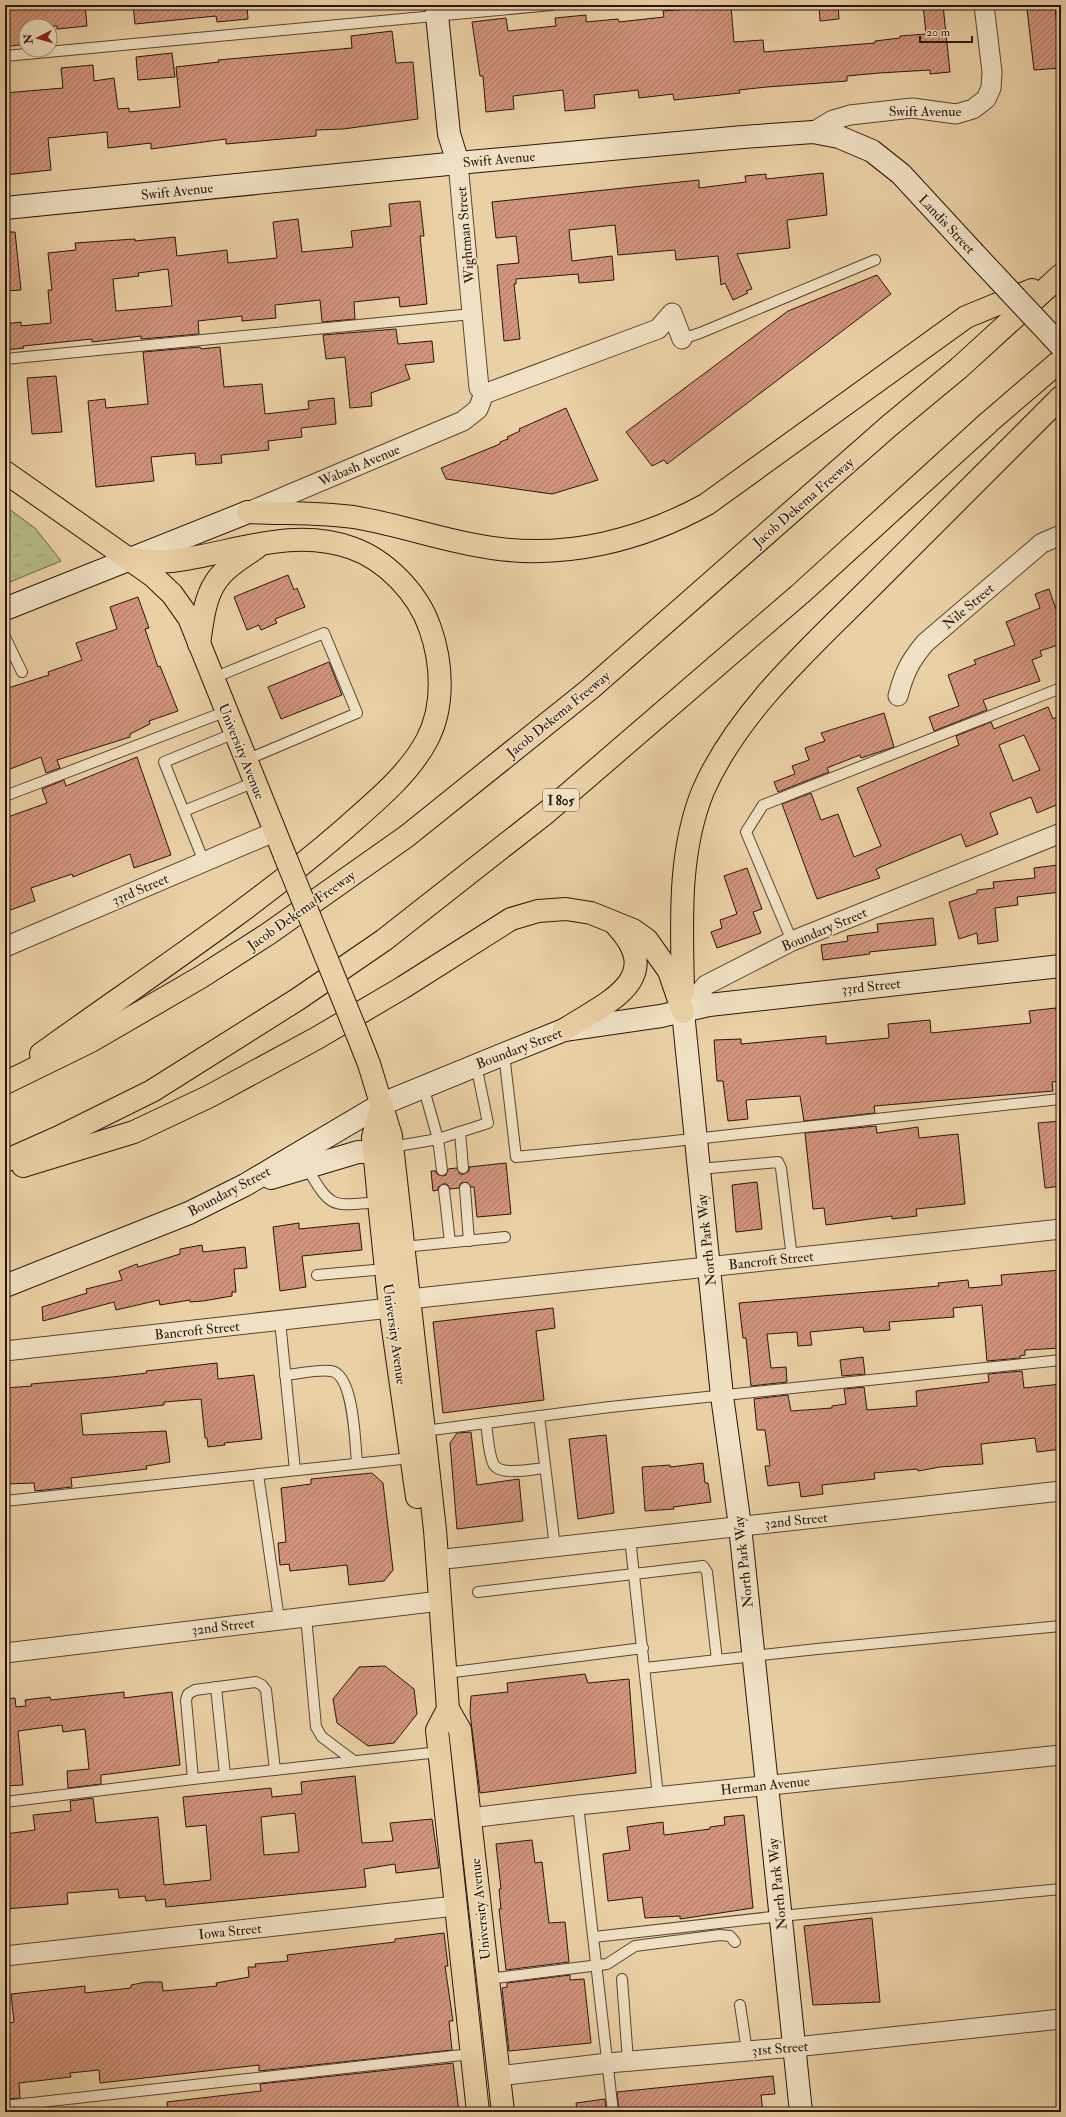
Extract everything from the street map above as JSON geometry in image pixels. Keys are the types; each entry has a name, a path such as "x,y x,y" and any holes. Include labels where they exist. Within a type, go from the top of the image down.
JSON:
{"main road":[{"path":"248,512 344,516 379,522 472,544 509,550 547,552 568,550 604,544 626,538 686,516 707,504 966,317 1058,278"},
{"name":"Jacob Dekema Freeway","path":"5,1083 91,1041 201,977 268,934 408,836 590,689 889,426 959,368 1058,278"},
{"name":"I 805","path":"5,1161 59,1137 152,1091 298,999 384,940 547,812 800,594 989,422 1061,360"},
{"path":"683,1012 681,908 685,862 692,827 703,792 724,751 752,712 816,641 1061,397"},
{"name":"University Avenue","path":"5,472 154,576 172,594 189,618 274,832 370,1064 382,1104 373,1137 384,1152 404,1247 399,1304 411,1458 421,1535 436,1560"},
{"path":"5,1080 225,924 313,856 369,807 408,767 427,739 437,708 440,680 437,648 427,618 414,596 395,575 375,559 352,548 310,539 284,540 174,560 128,559"},
{"path":"199,644 206,606 215,582 231,565 261,545"},
{"path":"5,1172 134,1132 210,1096 317,1038 402,988 511,919 538,911 566,909 591,913 633,930 647,940 669,971 683,1012"},
{"path":"564,1030 624,991 635,974 636,959 632,944 613,922"},
{"name":"University Avenue","path":"384,1152 379,1202 386,1269 399,1304 424,1430 435,1530 448,1709 460,1730 503,2112"},
{"name":"University Avenue","path":"448,1709 437,1730 478,2112"}],"street":[{"name":"Swift Avenue","path":"5,208 458,163 813,132 833,120 850,115 912,108 956,114 973,109 986,99 991,88 992,72 984,5"},
{"name":"Wightman Street","path":"436,11 449,134 458,163 479,388 484,394"},
{"name":"Landis Street","path":"813,132 839,137 872,151 901,174 1061,346"},
{"path":"484,394 658,329 672,313 682,339"},
{"name":"Wabash Avenue","path":"5,609 248,512 462,421 478,409 484,394"},
{"name":"Nile Street","path":"898,696 904,674 911,660 925,643 1042,543 1061,535"},
{"name":"33rd Street","path":"5,947 274,832"},
{"name":"Boundary Street","path":"5,1286 189,1213 245,1185 382,1104 423,1086 564,1030 683,1012 706,985 792,941 1061,833"},
{"name":"33rd Street","path":"683,1012 709,1005 1061,966"},
{"name":"North Park Way","path":"683,1012 722,1396 740,1526 801,2112"},
{"path":"245,1185 358,1152 384,1152"},
{"name":"Bancroft Street","path":"5,1352 280,1321 399,1304 709,1267 1061,1229"},
{"name":"32nd Street","path":"436,1560 1061,1491"},
{"name":"32nd Street","path":"5,1653 279,1619 440,1601"},
{"name":"Herman Avenue","path":"470,1818 658,1796 1061,1755"},
{"name":"Iowa Street","path":"5,1956 455,1906"},
{"name":"31st Street","path":"499,2076 608,2063 795,2047 1061,2019"}],"lane":[{"path":"5,56 436,11 552,5"},
{"path":"682,339 700,334 875,260"},
{"path":"5,358 472,314"},
{"path":"213,678 324,634 357,713 246,760"},
{"path":"5,637 22,672"},
{"path":"792,941 746,832 763,805 1061,688"},
{"path":"5,796 227,711"},
{"path":"204,862 164,762 235,733"},
{"path":"184,811 255,782"},
{"path":"504,1054 516,1157 696,1140 861,1120 1061,1099"},
{"path":"384,1152 438,1139 488,1124 476,1065"},
{"path":"423,1086 438,1139 442,1170"},
{"path":"460,1132 463,1168"},
{"path":"699,1169 778,1162 781,1168 792,1258"},
{"path":"307,1168 323,1196 335,1204 379,1202"},
{"path":"465,1188 469,1241"},
{"path":"444,1190 450,1242"},
{"path":"404,1247 505,1237"},
{"path":"317,1276 386,1269"},
{"path":"280,1321 295,1470"},
{"path":"424,1430 610,1407 1061,1360"},
{"path":"285,1375 331,1371 341,1375 348,1390 357,1463"},
{"path":"539,1416 555,1547"},
{"path":"486,1423 493,1464 499,1470 508,1471 545,1468"},
{"path":"5,1500 411,1458"},
{"path":"258,1474 279,1619"},
{"path":"630,1538 658,1796"},
{"path":"478,1592 703,1566 707,1572 717,1660"},
{"path":"306,1616 316,1727 322,1737 354,1761"},
{"path":"645,1668 1061,1626"},
{"path":"446,1672 643,1648"},
{"path":"193,1779 186,1700 188,1694 195,1690 256,1682 262,1684 266,1690 275,1770"},
{"path":"216,1687 225,1775"},
{"path":"5,1802 225,1775 439,1752"},
{"path":"578,1805 613,2112"},
{"path":"594,1937 781,1916 1061,1889"},
{"path":"488,1979 607,1964 635,1946 720,1935 730,1936 735,1942"},
{"path":"622,1979 628,2061"},
{"path":"740,2005 747,2051"},
{"path":"5,2106 472,2054"}],"green space":[{"path":"5,506 35,528 61,561 5,584"}],"building":[{"path":"5,5 85,5 87,26 58,29 58,18 18,18 18,45 5,47"},
{"path":"133,5 247,5 248,19 217,22 216,16 135,24"},
{"path":"819,5 838,5 839,19 820,21"},
{"path":"923,5 943,5 950,72 930,74 930,70 847,76 847,81 739,90 740,93 674,100 673,94 639,98 638,90 594,95 595,108 565,111 563,90 513,96 514,109 486,112 483,76 480,76 472,22 506,18 508,31 556,26 555,18 586,15 586,22 618,19 619,22 664,17 663,11 731,6 734,42 763,40 764,52 875,43 875,41 900,38 900,36 926,34"},
{"path":"1055,7 1059,47 1061,47 1061,68 1034,70 1027,9"},
{"path":"392,31 396,63 413,62 418,119 343,129 316,130 316,136 226,144 226,139 151,149 151,143 108,148 107,132 48,138 51,170 5,175 5,93 63,88 61,68 93,65 94,81 114,78 118,109 129,108 129,112 180,107 176,67 219,62 218,60 352,48 351,36"},
{"path":"172,53 175,77 138,80 136,57"},
{"path":"823,173 827,215 787,220 790,248 737,254 752,289 746,291 748,293 733,300 725,283 721,285 718,256 676,260 675,250 618,255 615,225 569,230 572,261 612,256 614,280 579,283 578,274 516,279 516,284 514,284 520,339 504,341 497,265 519,263 516,236 496,238 492,202 699,180 699,188 746,182 745,176 766,174 766,179"},
{"path":"420,201 424,236 420,236 427,304 400,307 399,297 354,302 355,319 322,322 320,300 275,305 276,318 242,321 242,316 198,321 199,334 141,339 141,336 92,342 92,339 23,346 24,348 5,350 5,324 21,322 21,326 51,323 48,290 52,290 48,253 76,250 75,243 135,239 135,241 175,237 177,256 227,250 228,263 277,258 273,222 298,219 302,252 353,247 351,231 391,226 389,204","holes":["168,269 172,306 116,311 113,279 139,276 138,273"]},
{"path":"5,232 15,232 21,290 5,291"},
{"path":"877,275 891,294 667,464 664,460 652,466 626,432 788,311"},
{"path":"396,329 398,344 432,341 434,362 405,365 410,379 371,393 372,406 350,408 345,357 326,359 323,335"},
{"path":"200,347 201,349 220,347 224,387 262,384 265,414 309,409 308,401 334,398 336,424 301,428 302,437 268,441 269,450 221,455 222,463 196,465 195,453 151,457 154,481 96,487 88,401 105,399 106,408 148,404 143,352"},
{"path":"56,376 62,432 32,434 27,378"},
{"path":"566,408 598,480 552,494 446,479 441,468 500,444 500,442 508,439 507,437 520,431 519,429"},
{"path":"288,575 294,590 297,588 305,607 275,619 277,623 261,630 259,625 247,630 234,597"},
{"path":"1049,589 1058,615 1061,614 1061,644 1040,651 1042,656 1032,660 1040,681 983,700 987,710 934,731 929,717 959,706 948,675 976,664 974,660 1015,645 1006,622 1040,608 1035,594"},
{"path":"138,597 149,628 145,629 158,667 160,666 178,711 149,721 150,724 130,734 130,737 57,760 60,768 46,773 41,757 5,771 5,689 49,675 48,672 82,660 76,643 117,629 110,607"},
{"path":"329,662 342,695 281,719 268,687"},
{"path":"1048,707 1053,719 1061,715 1061,803 1037,813 1031,797 990,813 998,834 966,847 961,834 876,869 880,878 817,899 782,804 811,793 821,820 838,814 854,857 881,846 857,788 959,745 956,736 991,722 994,729","holes":["1024,735 1040,770 1013,781 999,745"]},
{"path":"884,713 894,747 861,758 860,755 827,768 829,772 778,792 774,782 795,774 792,766 809,760 805,748 825,741 821,733"},
{"path":"137,757 171,855 134,868 130,854 73,877 72,874 31,888 35,901 5,912 5,818 47,803 42,789 64,780 66,786"},
{"path":"1058,865 1059,873 1061,873 1061,892 1017,897 1018,905 995,908 998,941 978,944 977,933 959,939 949,902 977,893 977,890 994,888 993,882 1035,878 1034,868"},
{"path":"747,868 762,909 753,912 761,933 717,948 711,932 722,928 720,920 737,914 724,876"},
{"path":"933,918 936,945 869,952 870,954 823,960 821,945 848,941 847,936 878,932 877,924"},
{"path":"1056,1008 1061,1053 1061,1081 1052,1082 1053,1091 874,1106 875,1113 804,1121 800,1096 746,1100 748,1119 728,1121 723,1081 717,1081 714,1040 741,1039 741,1044 826,1036 826,1044 889,1038 888,1024 930,1020 931,1033 1031,1023 1029,1011"},
{"path":"1061,1121 1061,1186 1045,1188 1038,1123"},
{"path":"876,1126 877,1133 918,1127 919,1138 958,1134 965,1204 916,1209 917,1216 892,1219 892,1216 826,1225 824,1208 813,1209 805,1133"},
{"path":"506,1163 511,1214 477,1217 474,1187 471,1187 467,1182 461,1183 459,1188 450,1189 447,1184 443,1184 438,1187 438,1190 433,1191 431,1171 436,1171 437,1174 442,1176 446,1175 448,1169 457,1168 460,1174 464,1174 469,1171 469,1167"},
{"path":"757,1182 762,1229 736,1232 732,1185"},
{"path":"299,1223 299,1229 359,1223 362,1250 302,1256 306,1287 280,1291 273,1227"},
{"path":"202,1245 203,1252 245,1247 247,1268 234,1269 236,1292 232,1292 232,1296 203,1301 190,1302 190,1300 160,1305 159,1300 116,1310 114,1302 43,1321 42,1307 87,1293 86,1289 122,1280 119,1271 137,1264 138,1267 180,1254 180,1249"},
{"path":"1061,1270 1061,1348 1025,1350 1025,1355 1020,1356 1020,1358 987,1361 982,1305 953,1308 954,1317 889,1322 890,1330 864,1332 863,1327 810,1332 812,1345 798,1346 797,1332 767,1334 771,1368 786,1367 787,1382 751,1386 746,1338 743,1338 739,1303 939,1286 938,1283 968,1280 969,1288 1002,1285 1001,1275"},
{"path":"553,1308 555,1328 536,1331 544,1400 443,1413 433,1322"},
{"path":"863,1357 865,1374 842,1376 840,1360"},
{"path":"217,1363 218,1379 254,1375 262,1439 224,1443 225,1445 208,1447 207,1438 205,1438 201,1399 164,1402 164,1405 81,1414 83,1435 166,1431 170,1462 146,1466 147,1469 71,1478 72,1487 35,1491 34,1483 5,1484 5,1388 32,1386 31,1384 147,1373 146,1371"},
{"path":"1022,1371 1024,1388 1061,1384 1061,1449 1037,1452 1035,1438 981,1444 983,1464 940,1467 918,1471 917,1469 874,1473 875,1479 822,1485 823,1494 801,1497 799,1482 768,1486 765,1466 770,1466 765,1430 757,1430 754,1399 788,1395 791,1411 832,1408 832,1406 846,1404 844,1389 864,1387 867,1410 917,1406 916,1391 989,1382 988,1374"},
{"path":"471,1432 477,1485 519,1479 523,1521 457,1529 450,1443 457,1433"},
{"path":"606,1435 614,1513 578,1519 569,1439"},
{"path":"703,1463 705,1483 708,1483 711,1502 673,1507 674,1509 645,1511 642,1467 670,1465 670,1467"},
{"path":"372,1473 383,1483 393,1570 384,1581 349,1585 347,1565 290,1571 289,1564 280,1565 278,1543 286,1542 281,1488 311,1484 311,1479"},
{"path":"385,1666 414,1689 417,1714 394,1743 368,1746 337,1723 333,1699 359,1667"},
{"path":"585,1674 588,1683 629,1679 636,1773 480,1793 470,1713 471,1696 508,1692 507,1683"},
{"path":"124,1692 124,1698 172,1692 180,1765 101,1775 101,1784 68,1788 67,1771 89,1769 85,1729 63,1732 62,1725 18,1731 23,1785 5,1786 5,1699 15,1698 16,1707 26,1706 25,1700 50,1697 51,1700"},
{"path":"355,1776 362,1843 393,1841 390,1823 432,1819 439,1868 396,1873 395,1864 364,1869 366,1887 166,1907 165,1899 146,1901 145,1896 119,1898 118,1889 67,1893 68,1904 5,1909 5,1834 35,1830 33,1815 71,1811 70,1801 93,1798 96,1823 158,1817 164,1885 211,1880 206,1825 186,1827 183,1797 271,1788 272,1797 302,1794 301,1782","holes":["295,1813 299,1852 264,1855 261,1817"]},
{"path":"744,1815 753,1908 680,1919 680,1916 645,1918 642,1897 608,1901 603,1854 630,1850 627,1827 663,1822 664,1835 710,1829 710,1827 725,1825 724,1817"},
{"path":"532,1840 535,1863 542,1862 549,1923 565,1922 569,1962 506,1970 499,1909 501,1909 499,1889 501,1889 496,1844"},
{"path":"872,1918 880,2002 813,2005 804,1926"},
{"path":"444,1933 448,1966 445,1966 453,2021 449,2021 452,2050 259,2071 259,2065 100,2083 99,2070 70,2073 71,2077 19,2083 20,2098 5,2099 5,2024 14,2022 11,1994 85,1986 85,1993 131,1988 131,1985 146,1982 162,1982 163,1991 217,1986 216,1983 249,1977 248,1967 256,1967 255,1964 288,1961 287,1955 395,1942 395,1939"},
{"path":"570,1975 570,1980 584,1979 591,2043 509,2051 502,1988 507,1987 507,1983"},
{"path":"453,2063 459,2112 168,2112 167,2102 261,2091 260,2084"},
{"path":"773,2076 775,2094 761,2095 763,2112 619,2112 617,2092"},
{"path":"605,2099 606,2112 577,2112 576,2103"}]}
